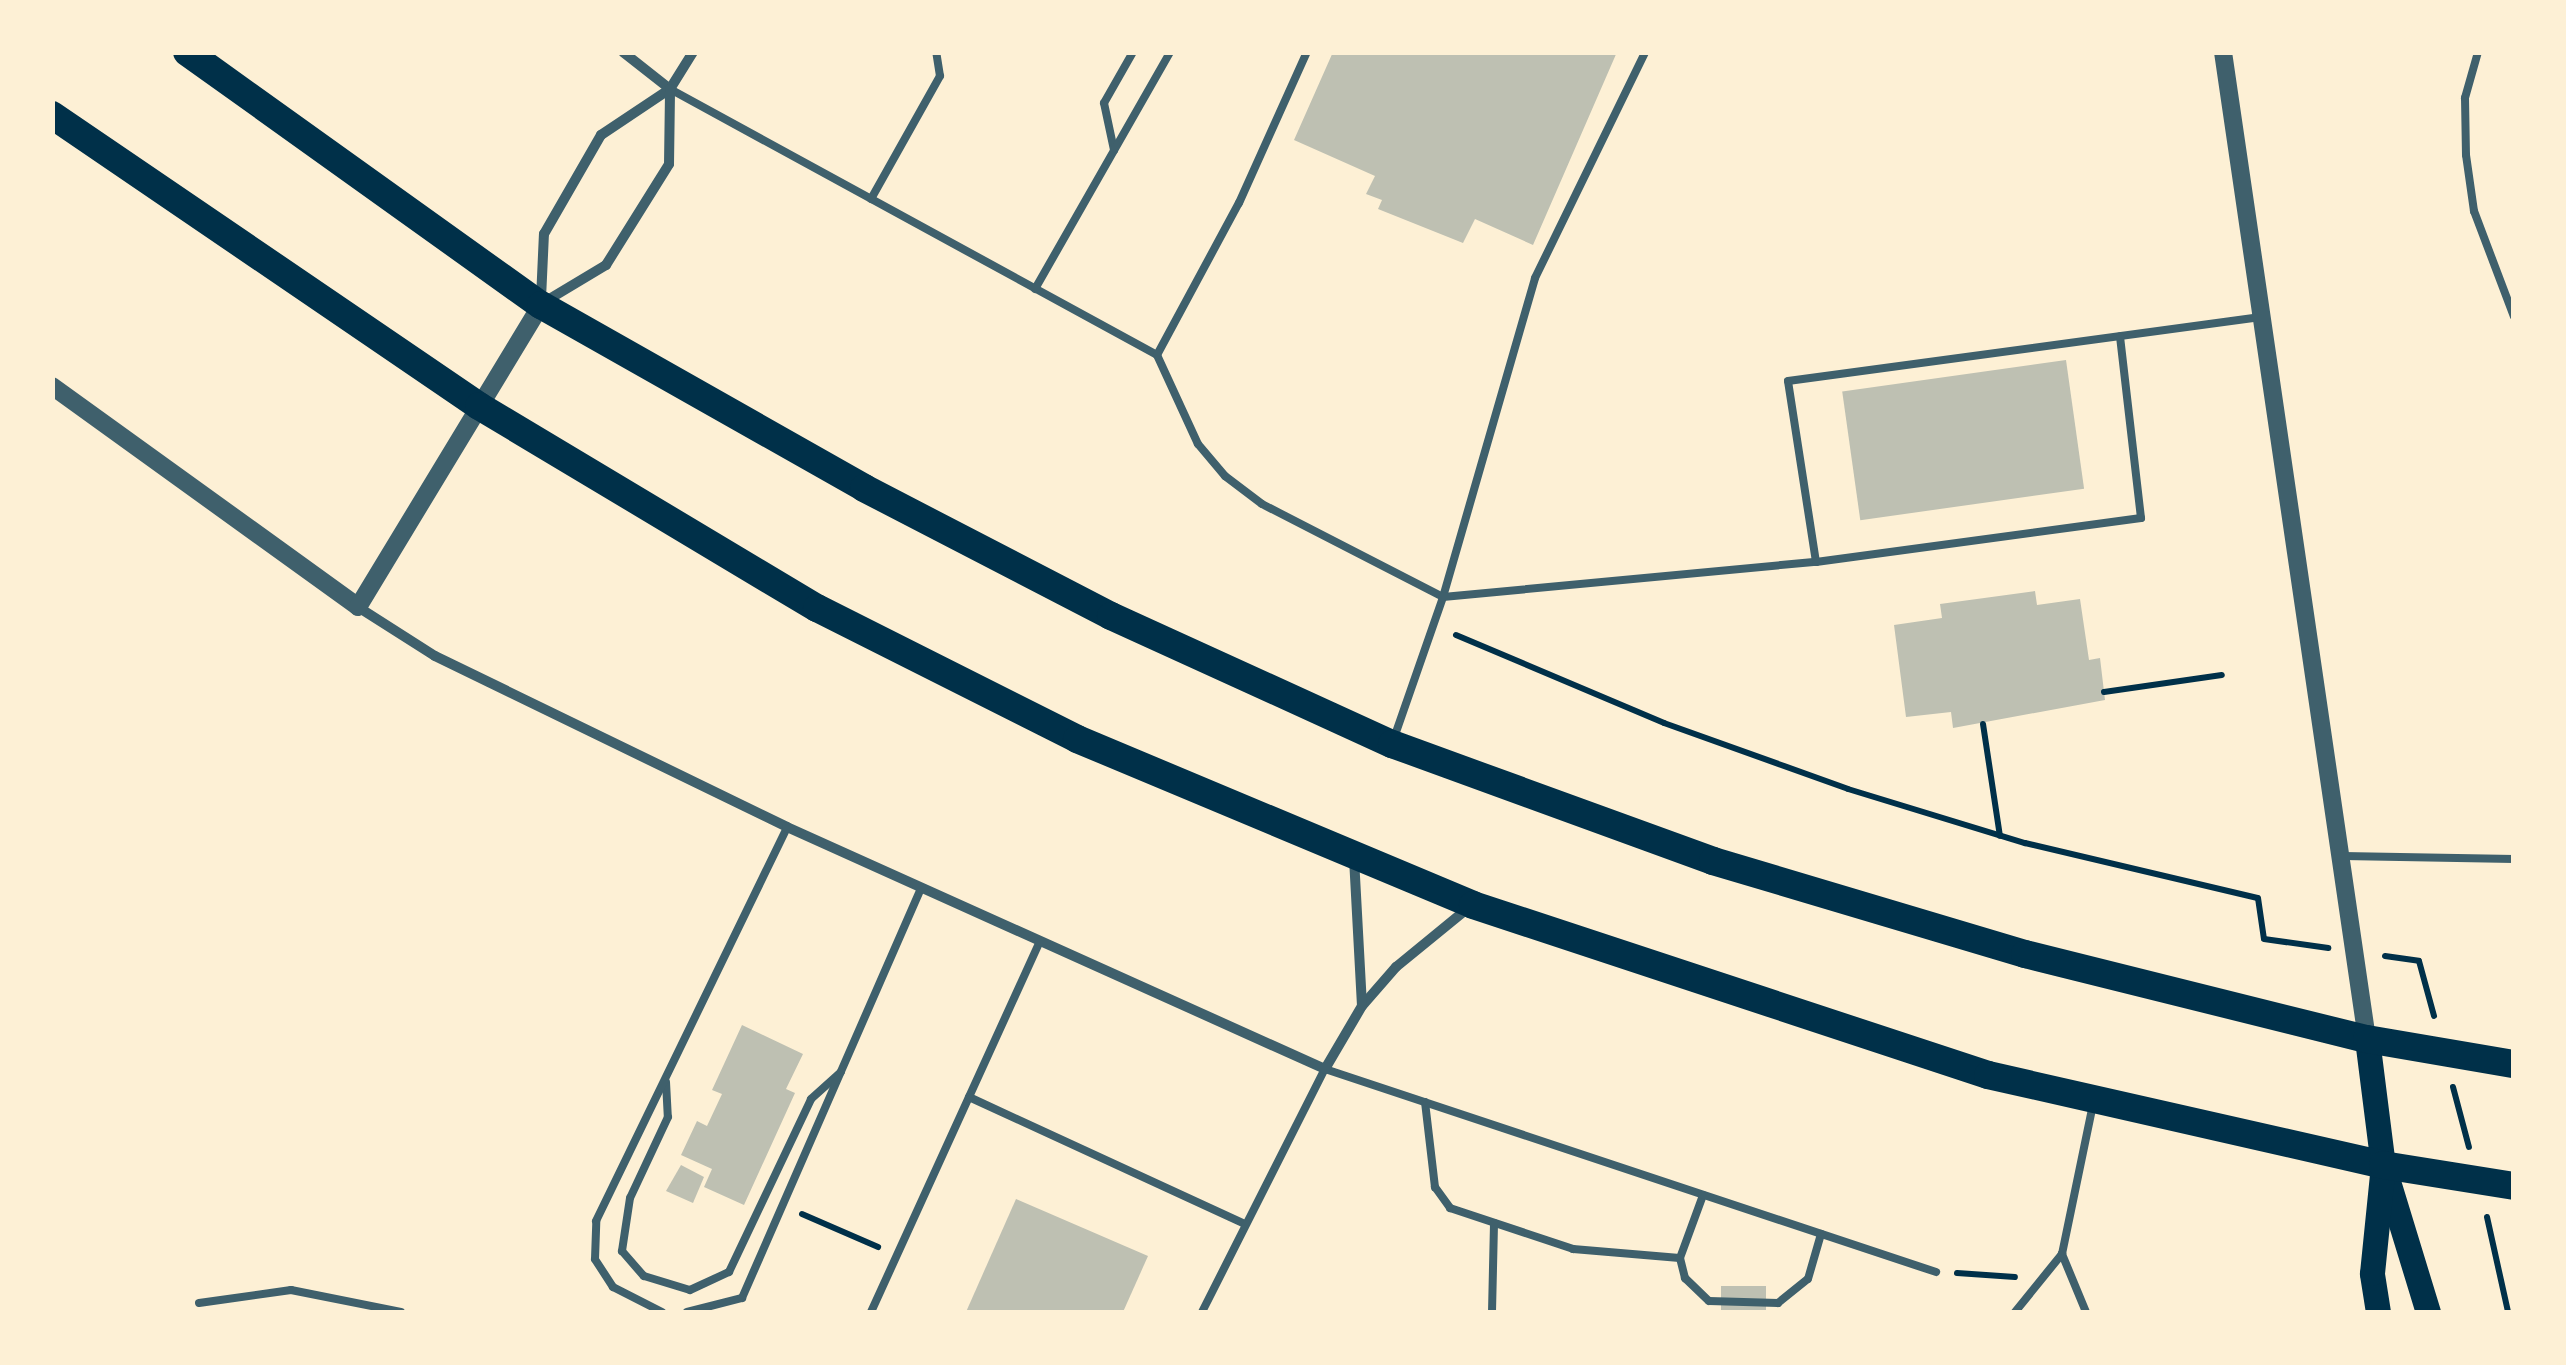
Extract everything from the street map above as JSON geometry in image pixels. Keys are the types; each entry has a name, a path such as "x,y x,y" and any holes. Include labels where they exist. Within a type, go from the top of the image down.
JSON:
{"highway":[{"path":"187,52 540,305 864,488 1078,599 1392,744 1712,861 2025,954 2366,1039 2514,1064"},
{"path":"52,115 479,406 816,608 1077,739 1473,904 1878,1040 2094,1099 2383,1164 2514,1186"}],"main road":[{"path":"2366,1039 2383,1164 2428,1312"},
{"path":"2378,1312 2372,1273 2383,1164"}],"street":[{"path":"623,52 670,90"},
{"path":"540,305 544,234 601,136 670,90 693,52"},
{"path":"2224,52 2366,1039"},
{"path":"358,606 540,305 606,265 669,164 670,90"},
{"path":"52,386 358,606 435,656 787,827 1040,944 1325,1068 1362,1006 1396,968 1473,904"},
{"path":"1354,856 1362,1006"}],"lane":[{"path":"871,198 940,76 936,52"},
{"path":"1114,150 1104,103 1133,52"},
{"path":"1035,289 1170,52"},
{"path":"1158,355 1240,203 1308,52"},
{"path":"1392,744 1443,597 1535,278 1645,52"},
{"path":"2478,52 2465,98 2466,155 2474,211 2514,317"},
{"path":"670,90 1158,355 1198,444 1225,476 1262,504 1443,597 1816,562 2141,518 2120,336"},
{"path":"1816,562 1788,382 2262,317"},
{"path":"662,1312 614,1287 596,1258 596,1222 787,827"},
{"path":"2339,856 2514,859"},
{"path":"687,1312 742,1298 922,889"},
{"path":"871,1312 1040,944"},
{"path":"1202,1312 1325,1068 1936,1272"},
{"path":"666,1078 668,1117 630,1198 622,1251 644,1276 690,1290 729,1272 811,1099 841,1072"},
{"path":"970,1097 1245,1224"},
{"path":"2015,1312 2062,1254 2094,1099"},
{"path":"1425,1102 1435,1188 1450,1208 1573,1249 1680,1258"},
{"path":"1703,1195 1680,1258 1686,1278 1709,1300 1778,1303 1808,1279 1821,1234"},
{"path":"1492,1312 1494,1222"},
{"path":"2062,1254 2086,1312"},
{"path":"199,1303 292,1290 401,1312"}],"path":[{"path":"1434,624 1664,723 2000,836 2258,898 2264,940"},
{"path":"2104,692 2222,675"},
{"path":"1984,724 2000,836"},
{"path":"782,1206 898,1255"},
{"path":"1936,1272 2040,1279"},
{"path":"2508,1312 2510,1302"}],"building":[{"path":"1333,52 1617,52 1533,245 1475,219 1463,243 1378,209 1382,200 1366,194 1375,176 1294,140"},
{"path":"2066,360 2084,489 1860,520 1842,391"},
{"path":"2035,591 2037,605 2080,599 2089,660 2100,658 2105,700 1953,728 1951,712 1906,717 1894,625 1942,618 1940,604"},
{"path":"742,1025 803,1054 786,1089 795,1093 744,1205 704,1187 712,1169 681,1155 697,1121 707,1126 722,1094 712,1090"},
{"path":"681,1165 704,1177 693,1203 666,1191"},
{"path":"1016,1199 1148,1256 1123,1312 966,1312"},
{"path":"1721,1286 1766,1286 1766,1312 1721,1312"}]}
